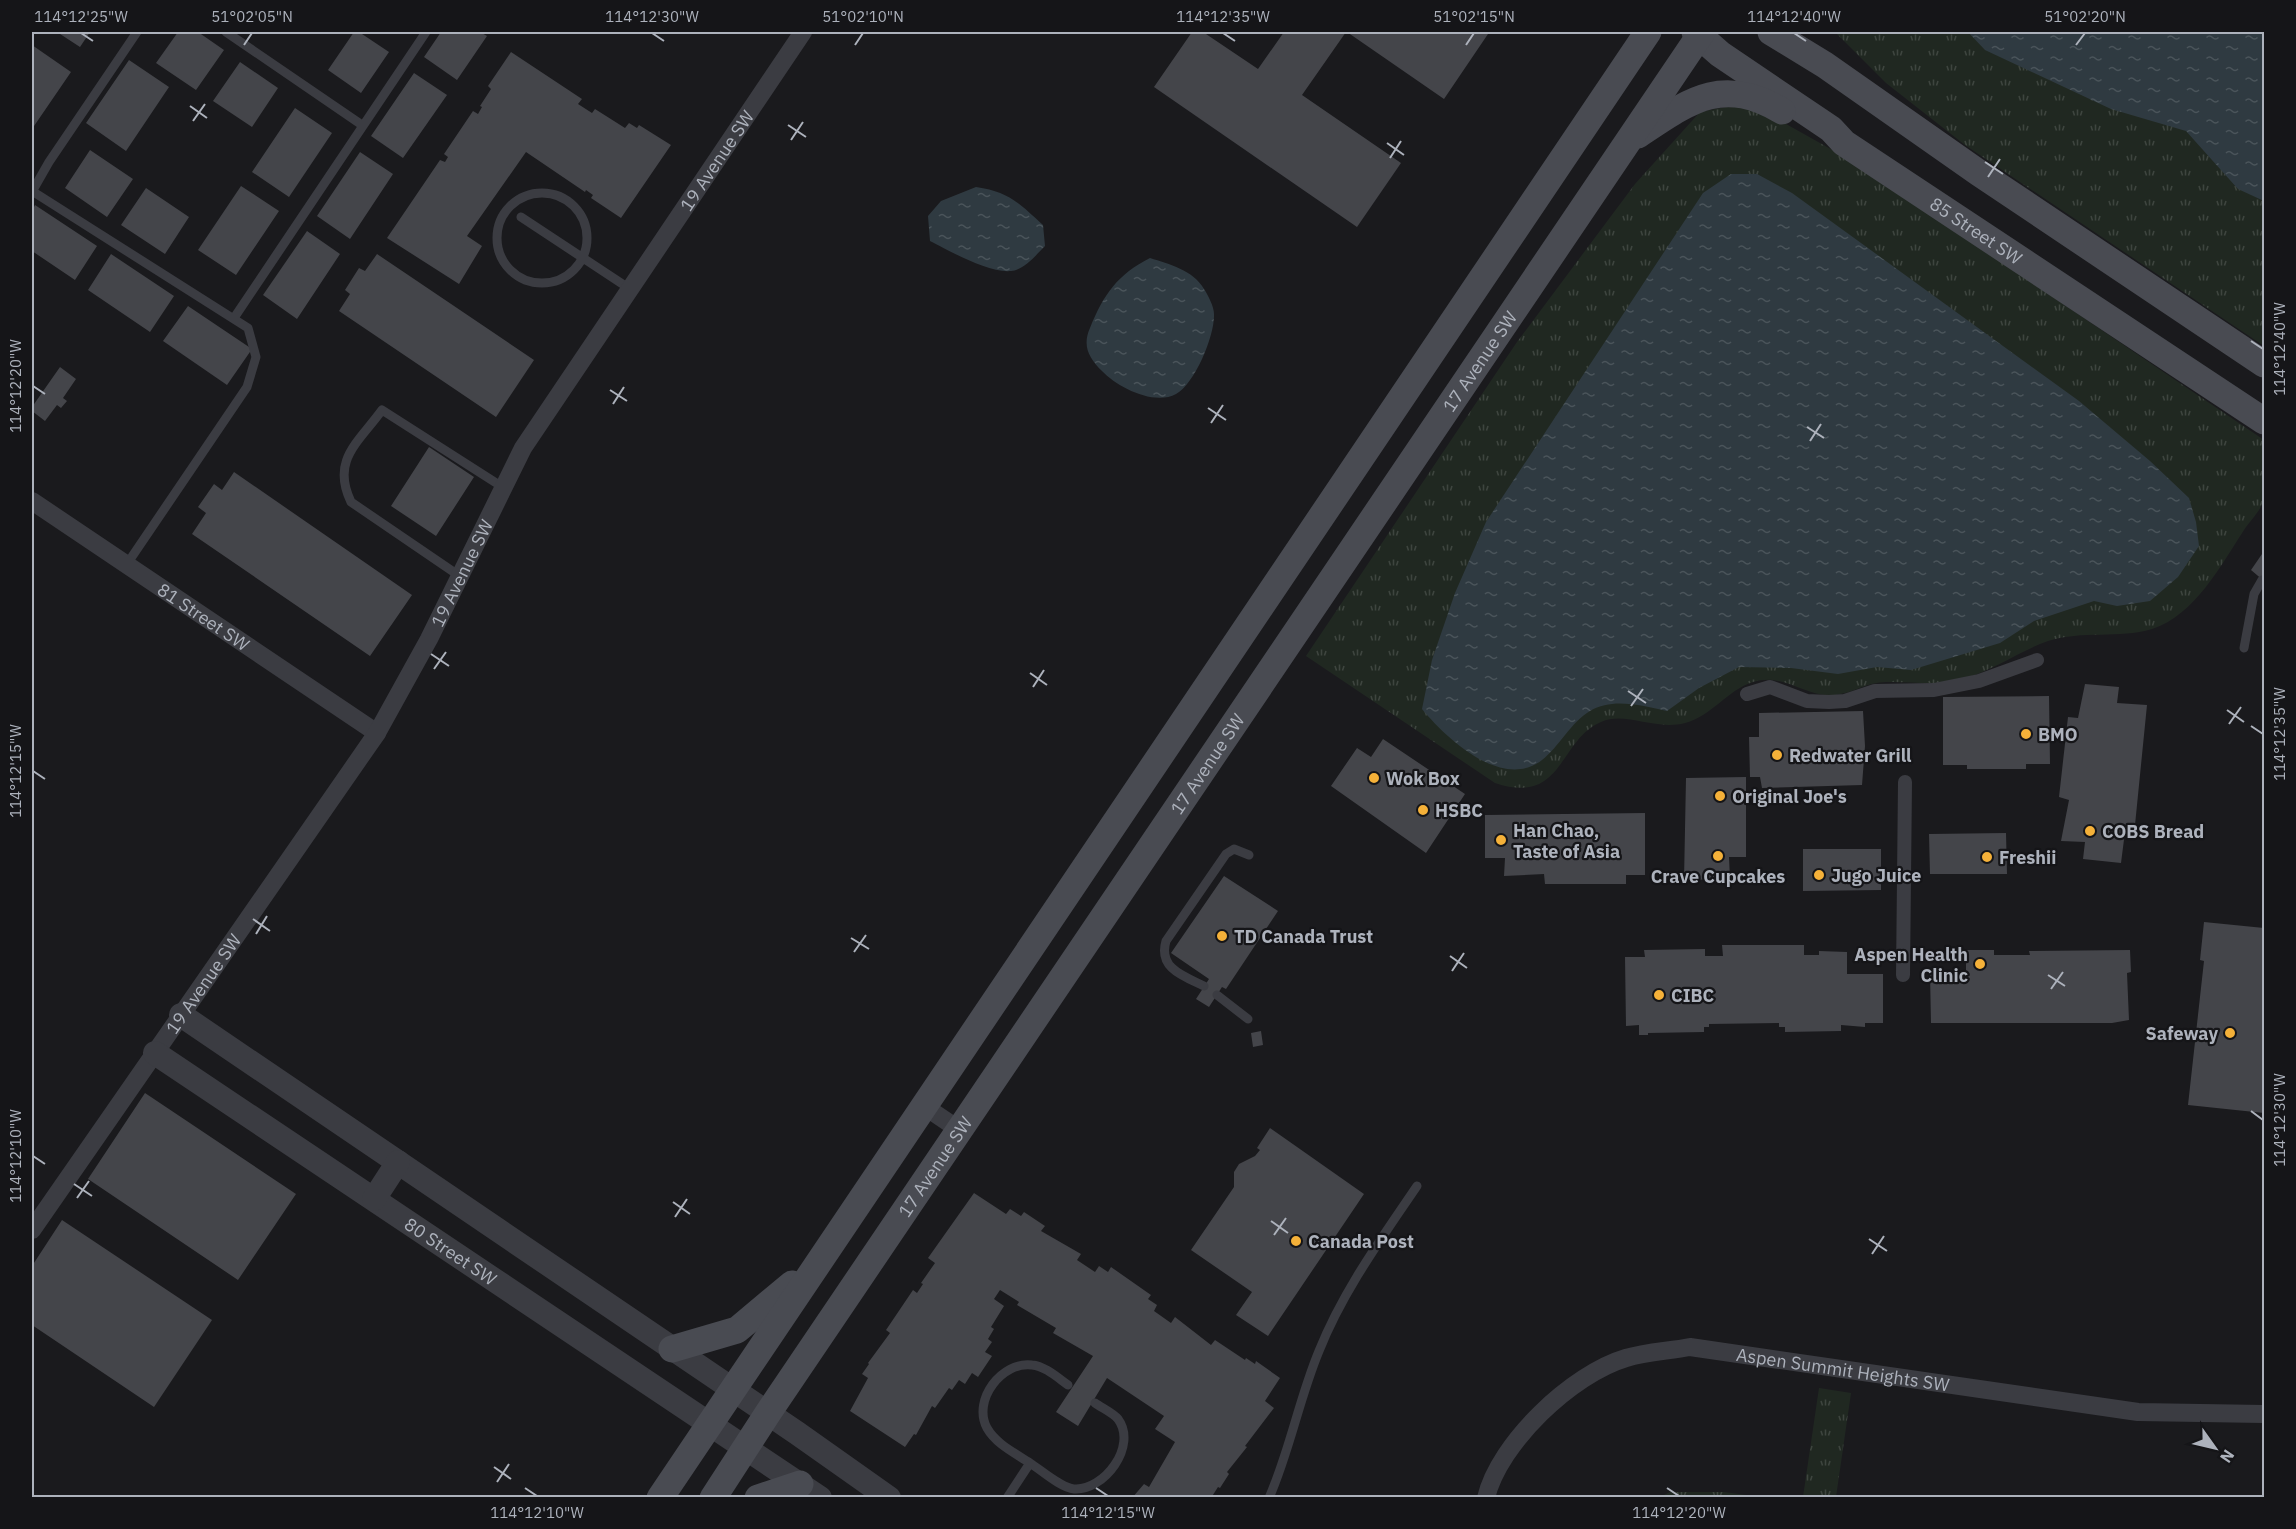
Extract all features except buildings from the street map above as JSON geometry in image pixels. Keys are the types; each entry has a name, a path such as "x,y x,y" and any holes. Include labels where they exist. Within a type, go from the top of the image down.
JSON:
{"main road":[{"path":"660,1497 813,1266 924,1106 1648,32"},
{"path":"1771,32 1825,65 1979,173 2265,364"},
{"path":"1803,32 1825,65"},
{"name":"85 Street SW","path":"1699,33 1720,54 1831,129 1844,143 2265,422"},
{"name":"17 Avenue SW","path":"713,1497 1699,33"},
{"path":"1626,143 1684,104 1706,95 1734,93 1761,99 1806,126 1844,143"},
{"path":"1419,372 1455,396"},
{"path":"1232,649 1269,672"},
{"path":"672,1349 737,1329 813,1266"},
{"path":"758,1497 810,1491"}],"street":[{"name":"19 Avenue SW","path":"32,1230 377,733 461,577 524,448 803,32"},
{"name":"81 Street SW","path":"32,501 377,733"},
{"path":"1747,694 1757,689 1770,687 1807,701 1845,701 1875,691 1934,690 1979,681 2037,660"},
{"path":"1903,975 1905,782"},
{"path":"182,1015 889,1497"},
{"name":"80 Street SW","path":"155,1053 810,1491"},
{"path":"924,1106 961,1131"},
{"path":"374,1199 398,1162"},
{"name":"Aspen Summit Heights SW","path":"1486,1497 1489,1484 1527,1424 1576,1383 1624,1359 1690,1347 2138,1412 2265,1414"}],"lane":[{"path":"127,564 247,387 256,357 248,328 32,191 137,32"},
{"path":"226,32 362,125"},
{"path":"234,318 426,32"},
{"path":"543,192 564,198 581,214 587,228 588,244 582,258 574,270 562,279 548,283 534,282 520,277 505,262 497,242 498,227 504,214 514,202 528,195 543,192"},
{"path":"521,217 630,289"},
{"path":"461,577 351,502 344,487 343,463 382,410 504,488"},
{"path":"2244,648 2254,594 2262,580"},
{"path":"1204,986 1177,973 1166,962 1163,952 1166,941 1226,854 1234,849 1249,855"},
{"path":"1217,995 1248,1019"},
{"path":"1269,1497 1285,1462 1318,1353 1334,1315 1362,1267 1417,1186"},
{"path":"1068,1385 1033,1365 1011,1368 992,1383 984,1408 987,1427 999,1442 1072,1489 1089,1488 1105,1478 1122,1452 1124,1433 1118,1419 1095,1403"},
{"path":"1007,1497 1030,1463"}],"green space":[{"path":"1835,32 2264,32 2264,346 1965,145 1886,83"},
{"path":"1741,104 1768,114 1852,161 2264,440 2265,491 2263,502 2216,573 2194,601 2181,613 2152,629 2126,634 2074,636 2048,641 1977,674 1956,681 1879,682 1835,695 1814,693 1775,680 1753,682 1735,691 1695,720 1685,723 1662,725 1620,719 1601,722 1576,742 1548,779 1535,786 1518,788 1495,783 1306,656 1517,342 1635,184 1700,112"},
{"path":"1819,1388 1851,1393 1836,1497 1803,1497"},
{"path":"1670,1492 1724,1492 1761,1497 1660,1497"}],"water":[{"path":"1968,32 2264,32 2264,201 2238,189 2186,131 2111,109 1985,50"},
{"path":"1731,174 1757,174 1792,193 2079,401 2150,461 2189,498 2196,522 2199,546 2178,577 2150,601 2117,606 2094,601 2034,621 2000,643 1911,670 1877,667 1838,674 1791,668 1739,667 1699,688 1667,711 1638,705 1608,704 1590,711 1577,721 1548,755 1526,768 1510,769 1493,765 1460,746 1445,734 1422,709 1432,660 1455,593 1486,522 1703,193"},
{"path":"976,187 1005,195 1027,210 1043,225 1045,246 1021,268 1011,271 991,269 930,241 928,216 941,201"},
{"path":"1150,258 1187,272 1194,277 1206,292 1214,311 1211,334 1197,370 1183,389 1176,394 1157,398 1136,393 1117,383 1097,366 1087,346 1090,328 1106,295 1129,271"}],"place":[{"name":"BMO","path":"2026,734"},
{"name":"Redwater Grill","path":"1777,755"},
{"name":"Wok Box","path":"1374,778"},
{"name":"Original Joe's","path":"1720,796"},
{"name":"HSBC","path":"1423,810"},
{"name":"COBS Bread","path":"2090,831"},
{"name":"Han Chao, Taste of Asia","path":"1501,840"},
{"name":"Crave Cupcakes","path":"1718,856"},
{"name":"Freshii","path":"1987,857"},
{"name":"Jugo Juice","path":"1819,875"},
{"name":"TD Canada Trust","path":"1222,936"},
{"name":"Aspen Health Clinic","path":"1980,964"},
{"name":"CIBC","path":"1659,995"},
{"name":"Safeway","path":"2230,1033"},
{"name":"Canada Post","path":"1296,1241"}]}
